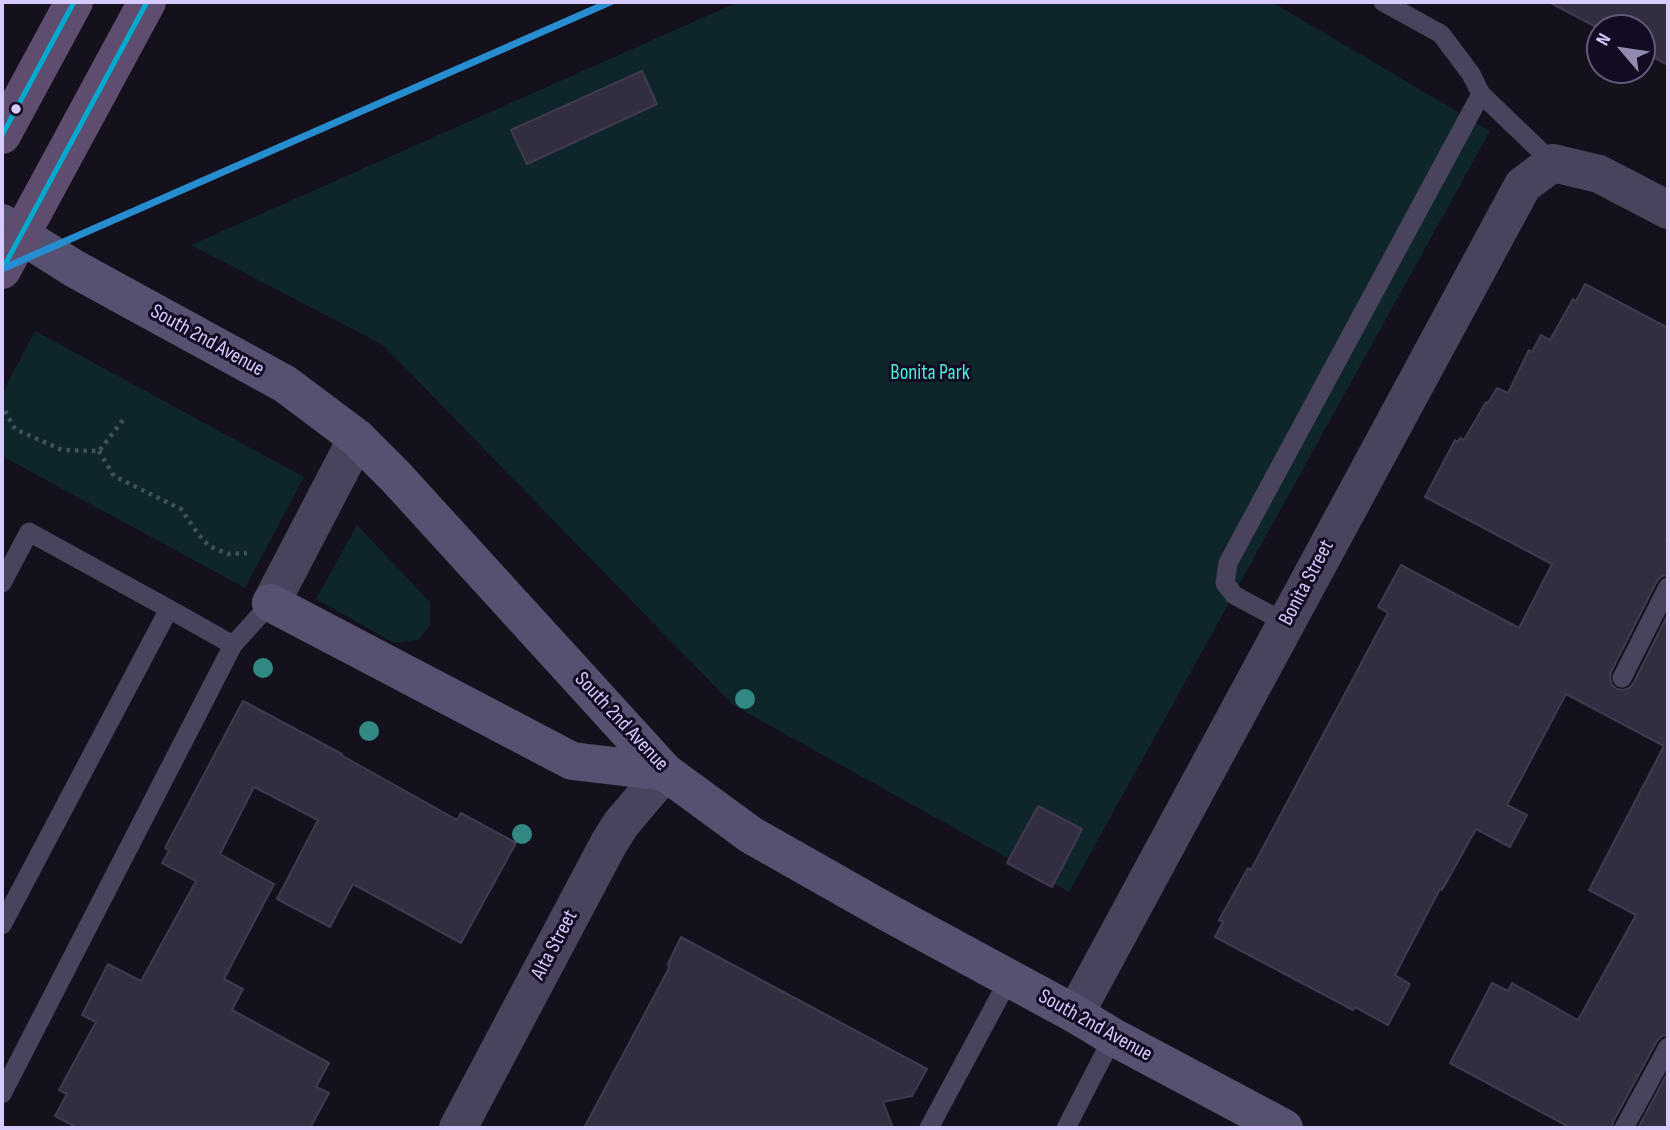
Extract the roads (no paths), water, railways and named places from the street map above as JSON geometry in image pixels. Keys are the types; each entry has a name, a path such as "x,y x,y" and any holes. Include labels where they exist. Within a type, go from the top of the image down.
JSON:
{"main road":[{"path":"2,135 74,2"},
{"path":"2,270 11,229 147,2"}],"street":[{"path":"1553,163 1600,174 1668,210"},
{"name":"Bonita Street","path":"1075,1014 1523,185 1553,163"},
{"name":"South 2nd Avenue","path":"11,229 75,269 285,384 356,438 396,477 666,772 751,835 1113,1037 1284,1128"},
{"path":"356,438 271,603 572,761 666,772"},
{"name":"Alta Street","path":"458,1128 609,843 621,824 666,772"}],"lane":[{"path":"1382,2 1441,34 1471,74 1480,94 1553,163"},
{"path":"1286,623 1234,595 1225,583 1228,563 1480,94"},
{"path":"2,583 29,533 233,645"},
{"path":"1622,678 1668,587"},
{"path":"2,1094 233,645 271,603"},
{"path":"2,925 169,609"},
{"path":"929,1128 1009,979"},
{"path":"1066,1128 1113,1037"},
{"path":"1624,1128 1668,1047"}],"park label":[{"name":"Bonita Park","path":"930,374"}]}
